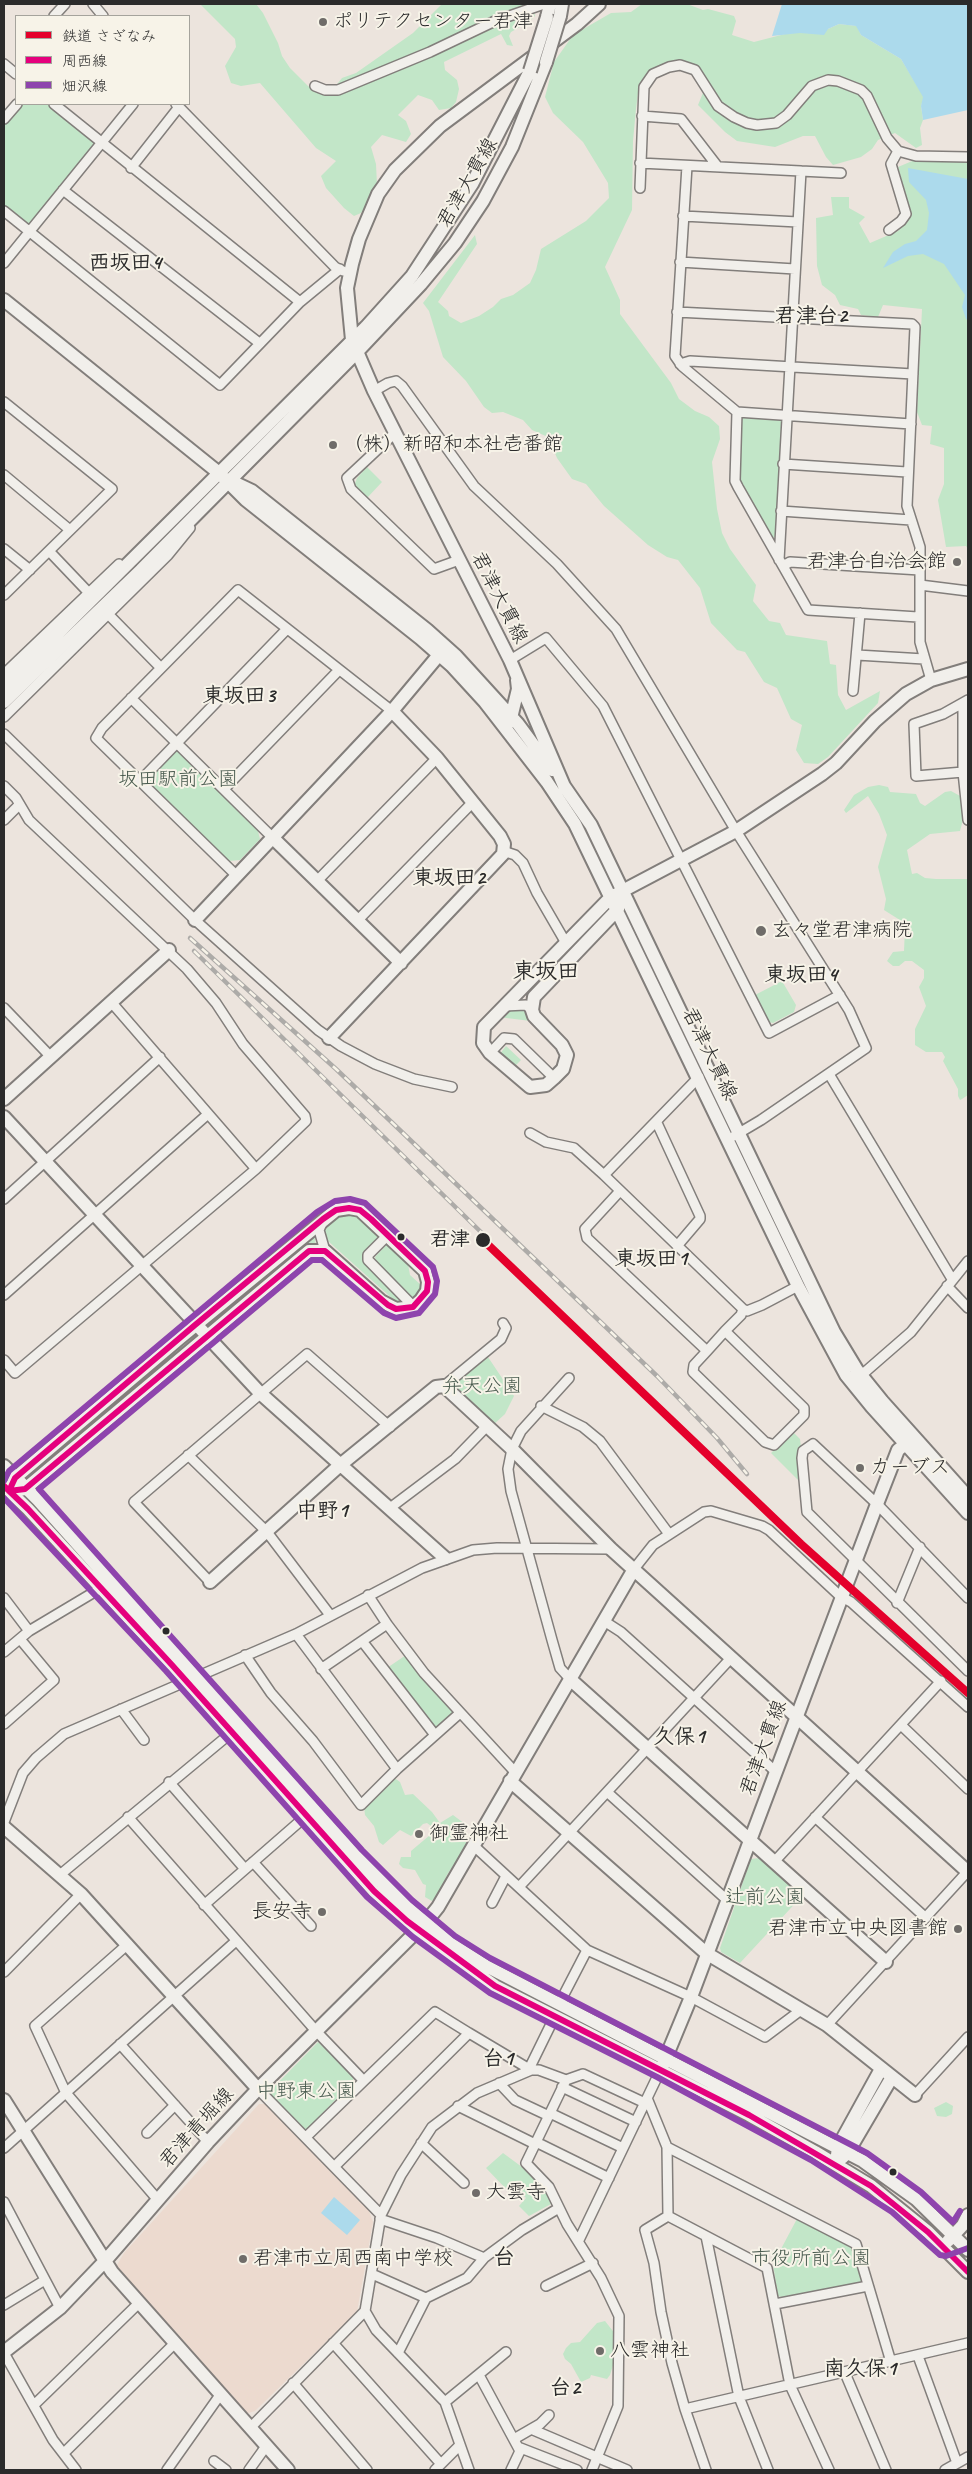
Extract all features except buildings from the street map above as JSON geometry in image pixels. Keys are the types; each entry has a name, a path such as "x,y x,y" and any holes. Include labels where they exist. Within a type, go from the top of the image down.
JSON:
{"street":[{"path":"55,15 65,4"},
{"path":"93,4 102,15"},
{"path":"315,86 325,90 338,90 430,52 495,21 544,4"},
{"name":"君津大貫線","path":"357,352 421,284 455,243 483,201 512,147 546,62 556,12 550,4"},
{"path":"4,211 220,385 258,342 300,302 345,271 378,194 395,170 440,126 577,24 599,4"},
{"name":"君津大貫線","path":"556,12 498,138 441,235 412,276 352,340 394,433 510,660 564,786 591,825 617,895 618,909 699,1077 733,1137 857,1379"},
{"path":"640,188 644,87 654,74 669,67 680,65 695,70 718,106 734,117 757,125 776,123 787,115 812,86 828,80 838,81 861,90 867,96 887,138 898,151 916,156 968,157"},
{"path":"4,119 16,105"},
{"path":"55,105 300,302"},
{"path":"4,263 132,105"},
{"path":"132,168 177,105 233,165 335,268 345,271"},
{"path":"642,116 681,119 718,167"},
{"path":"889,230 901,221 906,214 891,164 898,151"},
{"path":"640,164 841,173"},
{"path":"687,166 675,356 680,364 737,412 911,424"},
{"path":"781,563 783,464 801,171"},
{"path":"62,190 258,342"},
{"path":"683,216 798,222"},
{"path":"680,262 795,269"},
{"path":"4,702 200,501 352,340 345,271"},
{"path":"4,300 224,476 246,500 442,651 512,717 564,786"},
{"path":"678,312 912,324 916,329 907,472 907,506 920,547 918,617 920,642 931,680"},
{"path":"224,476 357,352"},
{"path":"680,364 690,361 914,374"},
{"path":"374,391 388,383 396,382 402,386 474,486 563,570 616,629 736,831 849,1010 866,1048 733,1137"},
{"path":"4,402 112,489 4,595"},
{"path":"737,412 735,481 808,610 918,617"},
{"path":"394,433 347,478 351,489 434,569 459,560"},
{"path":"783,464 907,472"},
{"path":"4,475 70,530"},
{"path":"4,674 167,519 200,501"},
{"path":"4,717 168,555 192,526 200,501"},
{"path":"781,511 910,520"},
{"path":"4,549 30,570"},
{"path":"49,551 89,593"},
{"path":"781,563 920,570"},
{"path":"4,687 138,565"},
{"path":"920,585 968,591"},
{"path":"237,876 96,738 102,728 238,590 392,711 437,758 500,836 504,844 497,863 329,1038"},
{"path":"853,691 860,613"},
{"path":"108,614 161,668"},
{"path":"140,781 288,629"},
{"path":"510,660 546,638 603,706 769,1033 840,995"},
{"path":"195,920 392,711 442,651"},
{"path":"442,651 508,731"},
{"path":"856,654 924,659"},
{"path":"618,909 540,988 534,997 532,1010 534,1016 565,1050 567,1055 563,1069 546,1085 530,1087 490,1053 483,1043 484,1027 566,943 617,895 736,831 822,774 836,763 875,721 906,694 931,680 968,669 968,661"},
{"path":"224,789 339,670"},
{"name":"君津大貫線","path":"516,673 518,689 508,731 547,782 575,824 682,1012 733,1137 798,1286 829,1344 910,1440 898,1450 854,1560 691,1997 664,2064"},
{"path":"131,698 401,963"},
{"path":"963,772 916,776 914,724 965,702 963,772 968,820"},
{"path":"4,734 195,920 329,1038 375,1064 414,1079 452,1087"},
{"path":"317,881 437,758"},
{"path":"4,786 29,820 187,969 216,1003 244,1044 305,1116 304,1125 256,1170 15,1373 4,1360"},
{"path":"357,921 473,802"},
{"path":"4,820 19,805"},
{"path":"503,851 515,855 523,863 537,893 566,943"},
{"path":"4,1099 169,950"},
{"path":"112,1003 256,1170"},
{"path":"503,1006 526,1005 532,1010"},
{"path":"4,1008 51,1057"},
{"path":"490,1053 504,1038 514,1039 554,1078"},
{"path":"4,1199 160,1057"},
{"path":"829,1074 949,1283 968,1308"},
{"path":"604,1175 657,1123 699,1077"},
{"path":"4,1295 208,1114"},
{"path":"4,1117 260,1393 339,1466 390,1508 445,1558"},
{"path":"657,1123 700,1216 700,1219 677,1246"},
{"path":"530,1133 546,1142 574,1148 620,1190 743,1310 747,1311 798,1286"},
{"path":"620,1190 585,1230 587,1238 707,1351"},
{"path":"5,1491 15,1478 195,1325 323,1220 336,1210 349,1208 360,1210 425,1271 428,1282 427,1291 414,1306 405,1310 396,1309 388,1305 325,1251 319,1230 323,1220"},
{"path":"388,1235 368,1255 368,1260 414,1306"},
{"path":"5,1491 25,1490 304,1254 314,1250 325,1251"},
{"path":"857,1379 911,1332 968,1261"},
{"path":"725,1332 804,1408 804,1415 774,1445 765,1442 693,1372 694,1365 743,1310"},
{"path":"390,1427 308,1354 134,1502 210,1582 339,1466 390,1427 436,1387 444,1386 501,1339 506,1328 503,1323"},
{"path":"569,1378 541,1406 521,1431 512,1450 508,1470 511,1491 560,1668 571,1680 886,1962"},
{"path":"444,1386 512,1450 611,1549 968,1872 827,2024"},
{"path":"541,1406 583,1427 600,1440 670,1534"},
{"path":"390,1508 455,1459 487,1426"},
{"path":"910,1440 967,1492"},
{"path":"910,1440 968,1514"},
{"path":"968,1598 877,1504 813,1444 803,1451 807,1512 968,1671"},
{"path":"188,1455 267,1532 330,1615"},
{"path":"4,1466 25,1490 38,1500 190,1679 231,1732 374,1891 422,1926 557,2010 664,2064 843,2149 916,2199 963,2241"},
{"path":"5,1491 190,1679 422,1926"},
{"path":"634,1569 648,1550 704,1512 711,1512 762,1526 769,1530 840,1596 851,1602 941,1681 968,1707"},
{"path":"898,1603 920,1547"},
{"path":"4,1822 18,1784 36,1758 64,1734 296,1634 368,1595 445,1558 473,1550 611,1549"},
{"name":"君津青堀線","path":"4,2352 60,2308 105,2261 208,2142 258,2088 422,1926 438,1907 634,1569"},
{"path":"4,1652 29,1631 101,1588"},
{"path":"368,1595 424,1673 513,1776 568,1832 706,1953 827,2024 881,2069 916,2095 968,2037"},
{"path":"4,1598 29,1631"},
{"path":"604,1621 621,1632 775,1771"},
{"path":"322,1669 387,1624"},
{"path":"296,1634 397,1769"},
{"path":"4,1724 54,1680 20,1639"},
{"path":"362,1641 435,1735"},
{"path":"246,1655 270,1693 313,1741 361,1805 397,1769 460,1713"},
{"path":"519,1888 568,1832 649,1749 731,1658"},
{"path":"774,1862 941,1681"},
{"path":"121,1709 144,1740"},
{"path":"901,1725 968,1789"},
{"path":"61,1874 231,1732"},
{"path":"169,1782 245,1869"},
{"path":"607,1792 727,1900"},
{"path":"204,1905 306,1816"},
{"path":"128,1817 316,2031 363,2080"},
{"path":"815,1818 926,1918"},
{"path":"4,1828 61,1874 81,1894 258,2088 335,2166 380,2217 484,2258"},
{"path":"473,1846 587,1950 691,1997 765,2037 801,2010"},
{"path":"253,1862 311,1926"},
{"path":"492,1903 506,1876"},
{"path":"4,1972 81,1894"},
{"path":"4,2148 236,1941"},
{"path":"128,1944 35,2026 66,2093 158,2200"},
{"path":"251,2427 365,2312 380,2217 400,2175 432,2127 477,2093 530,2069 587,1950"},
{"path":"306,2136 435,2012 530,2069 539,2070 636,2122"},
{"path":"335,2166 469,2033"},
{"path":"120,2044 208,2142"},
{"path":"579,2240 664,2064"},
{"path":"664,2064 836,2165 897,2205 968,2272"},
{"path":"836,2165 881,2069"},
{"path":"592,2470 618,2406 619,2316 593,2263 579,2240 570,2230 544,2180 526,2163 564,2084 583,2074 646,2101 667,2147 668,2216"},
{"path":"843,2149 892,2077"},
{"path":"499,2083 515,2100 623,2148"},
{"path":"4,2100 105,2261 175,2344 288,2470"},
{"path":"147,2133 175,2105"},
{"path":"458,2106 609,2178"},
{"path":"421,2143 464,2182"},
{"path":"667,2147 856,2244 891,2362"},
{"path":"4,2202 60,2308"},
{"path":"398,2353 426,2298 467,2278 484,2258 522,2230 558,2208"},
{"path":"963,2241 963,2225 968,2215"},
{"path":"668,2216 767,2268 790,2385 829,2470"},
{"path":"668,2216 645,2230 654,2263 660,2312 685,2409 706,2470"},
{"path":"706,2236 739,2397 768,2470"},
{"path":"944,2248 963,2241"},
{"path":"546,2286 593,2263"},
{"path":"372,2274 426,2298"},
{"path":"4,2305 45,2280"},
{"path":"775,2304 868,2286"},
{"path":"34,2405 139,2302"},
{"path":"365,2312 376,2330 445,2402 469,2470"},
{"path":"333,2343 438,2467 460,2445"},
{"path":"685,2409 968,2343"},
{"path":"65,2452 175,2344"},
{"path":"4,2352 54,2440 65,2452 76,2470"},
{"path":"445,2402 506,2352"},
{"path":"918,2356 957,2463"},
{"path":"845,2373 886,2470"},
{"path":"479,2375 520,2451 511,2470"},
{"path":"293,2383 367,2470"},
{"path":"167,2470 220,2395"},
{"path":"516,2443 548,2415"},
{"path":"531,2429 627,2470"},
{"path":"516,2443 578,2470"},
{"path":"249,2470 267,2445"},
{"path":"944,2470 968,2457"},
{"path":"214,2461 226,2470"}],"shaded area":[{"name":"君津市立周西南中学校","path":"259,2104 265,2104 271,2109 369,2211 373,2222 357,2312 255,2411 245,2414 120,2273 117,2265 124,2253"}],"green space":[{"path":"200,4 256,4 263,13 278,43 282,56 290,68 308,86 318,92 330,93 342,78 356,73 413,33 442,4 524,4 533,9 535,16 529,22 511,32 509,36 513,46 507,45 501,34 444,62 445,70 457,80 459,89 456,102 451,108 439,110 432,100 418,95 398,115 406,121 411,134 406,142 382,135 371,147 376,164 377,185 361,213 354,216 326,188 321,176 336,161 316,148 260,83 241,86 231,83 225,66 236,47 235,39"},
{"path":"642,4 687,4 703,10 708,9 734,16 736,21 732,35 754,42 785,34 828,29 839,24 857,26 861,35 901,59 924,97 921,106 923,120 920,128 922,145 916,148 895,133 878,140 872,149 861,157 833,165 826,157 815,136 803,136 775,147 737,141 725,132 698,105 705,88 690,71 669,70 644,80 638,93 633,141 632,210 605,267 620,300 620,314 671,383 679,399 695,411 709,417 719,426 720,439 712,462 717,509 722,533 730,549 756,585 753,601 769,621 780,623 786,635 827,641 830,664 836,665 838,695 846,710 880,691 878,703 828,757 818,764 804,763 796,750 802,725 791,719 777,688 764,682 745,652 737,650 711,623 700,588 678,560 667,557 648,545 604,506 586,484 572,479 557,458 548,437 532,430 523,420 503,412 492,413 484,407 466,381 443,357 429,311 423,303 475,235 477,244 438,302 448,311 449,316 461,323 479,316 501,299 513,295 530,283 536,270 541,249 586,221 609,198 608,183 583,142 553,113 545,97 554,62 573,35 611,13 631,12"},
{"path":"20,105 49,105 93,140 94,145 30,224 24,225 4,207 4,124"},
{"path":"917,159 968,160 968,549 966,546 946,547 938,500 944,484 944,448 930,444 932,426 922,425 917,412 922,309 883,305 878,317 861,315 858,309 840,305 835,295 822,285 817,266 816,218 833,215 831,197 849,197 849,208 865,217 859,223 870,243 898,231 911,214 898,167"},
{"path":"745,416 782,420 775,537 772,538 738,476 741,420"},
{"path":"367,467 382,482 367,498 354,486 357,478"},
{"name":"坂田駅前公園","path":"180,750 257,827 260,839 240,860 229,861 148,782 148,778 173,751"},
{"path":"879,785 888,787 890,792 916,794 920,803 925,806 945,792 951,791 962,797 964,816 960,831 930,834 907,850 912,874 917,873 925,878 936,879 968,879 968,1095 960,1100 958,1089 943,1061 945,1057 942,1052 926,1052 915,1045 915,1029 926,1006 919,987 924,978 924,970 912,961 905,961 899,966 893,966 887,961 893,952 904,951 905,928 903,922 884,910 886,899 878,867 887,835 879,814 868,796 846,813 844,810 854,795 868,787"},
{"path":"782,981 796,1005 794,1012 773,1023 769,1022 755,995"},
{"path":"520,1009 525,1011 531,1021 498,1017 505,1010"},
{"path":"506,1046 521,1060 516,1065 522,1072 499,1055"},
{"path":"341,1215 351,1215 362,1219 381,1234 364,1251 362,1260 405,1303 396,1302 328,1241 325,1229"},
{"path":"314,1234 316,1245 306,1247 210,1324 209,1322"},
{"path":"389,1242 407,1259 410,1275 421,1285 419,1293 410,1301 399,1290 398,1284 376,1262 375,1257"},
{"path":"189,1337 193,1340 191,1343 35,1472 33,1469"},
{"name":"弁天公園","path":"486,1354 514,1396 505,1414 493,1425 453,1389 454,1384"},
{"path":"793,1432 800,1439 801,1447 797,1456 799,1481 771,1453"},
{"path":"406,1655 454,1711 454,1715 435,1731 387,1668"},
{"path":"393,1777 400,1782 405,1795 413,1794 432,1812 440,1823 453,1815 465,1824 462,1831 466,1836 466,1846 447,1875 439,1893 432,1901 425,1897 426,1885 423,1884 415,1870 403,1868 399,1864 401,1857 411,1857 411,1851 430,1835 431,1826 427,1823 423,1824 411,1836 400,1830 383,1845 379,1842 374,1826 365,1815 364,1806"},
{"name":"辻前公園","path":"759,1858 802,1896 740,1963 721,1952 720,1948 751,1859"},
{"name":"中野東公園","path":"318,2042 353,2074 353,2082 305,2131 270,2096 270,2091"},
{"path":"946,2102 953,2106 952,2114 946,2117 937,2116 934,2108"},
{"path":"503,2153 546,2189 551,2204 529,2216 519,2206 526,2198 516,2188 509,2192 486,2168"},
{"name":"市役所前公園","path":"798,2217 850,2245 862,2278 860,2283 782,2297 778,2296 773,2264"},
{"path":"605,2321 616,2335 615,2359 610,2375 607,2379 591,2375 590,2378 581,2382 563,2354 571,2343 580,2342 597,2323"}],"water":[{"path":"782,4 968,4 968,110 923,120 921,106 923,97 901,59 861,35 856,26 839,24 828,29 824,35 800,33 772,36"},
{"path":"908,168 968,179 968,320 962,307 965,295 944,264 923,254 908,256 883,268 893,252 905,244 916,241 927,230 929,213 926,200 909,182"},
{"path":"334,2197 360,2220 347,2235 321,2213"}],"railway":[{"path":"190,938 336,1069 657,1376 717,1438 747,1474"},
{"path":"194,951 486,1237"}],"rail line":[{"name":"さざなみ","path":"483,1240 801,1544 968,1693"}],"transit line":[{"name":"畑沢線","path":"4,1481 9,1471 317,1212 335,1201 350,1199 365,1203 433,1267 437,1281 435,1294 419,1313 396,1318 384,1313 322,1260 312,1260 39,1489 362,1850 412,1900 455,1936 490,1958 867,2153 921,2192 953,2222 960,2211"},
{"name":"周西線","path":"349,1208 360,1210 371,1219 425,1271 428,1282 427,1291 413,1307 396,1309 388,1305 325,1251 309,1251 25,1489 9,1491 15,1478 195,1325 323,1219 336,1210 349,1208"},
{"name":"周西線","path":"4,1486 28,1509 172,1665 374,1891 407,1921 495,1986 749,2115 871,2186 928,2232 968,2272"},
{"name":"畑沢線","path":"4,1498 166,1671 367,1897 413,1937 490,1993 657,2077 811,2160 892,2212 940,2255 946,2256 968,2248"}],"place":[{"name":"ポリテクセンター君津","path":"323,22"},
{"name":"（株）新昭和本社壱番館","path":"333,445"},
{"name":"君津台自治会館","path":"957,562"},
{"name":"玄々堂君津病院","path":"761,931"},
{"name":"君津","path":"483,1240"},
{"name":"カーブス","path":"860,1468"},
{"name":"御霊神社","path":"419,1834"},
{"name":"長安寺","path":"322,1912"},
{"name":"君津市立中央図書館","path":"958,1929"},
{"name":"大雲寺","path":"476,2193"},
{"name":"君津市立周西南中学校","path":"243,2259"},
{"name":"八雲神社","path":"600,2351"}],"district":[{"name":"西坂田4","path":"125,263"},
{"name":"君津台2","path":"811,316"},
{"name":"東坂田3","path":"239,696"},
{"name":"東坂田2","path":"449,878"},
{"name":"東坂田","path":"546,972"},
{"name":"東坂田4","path":"801,975"},
{"name":"東坂田1","path":"651,1259"},
{"name":"中野1","path":"322,1511"},
{"name":"久保1","path":"679,1737"},
{"name":"台1","path":"498,2059"},
{"name":"台","path":"504,2258"},
{"name":"南久保1","path":"860,2369"},
{"name":"台2","path":"565,2388"}]}
